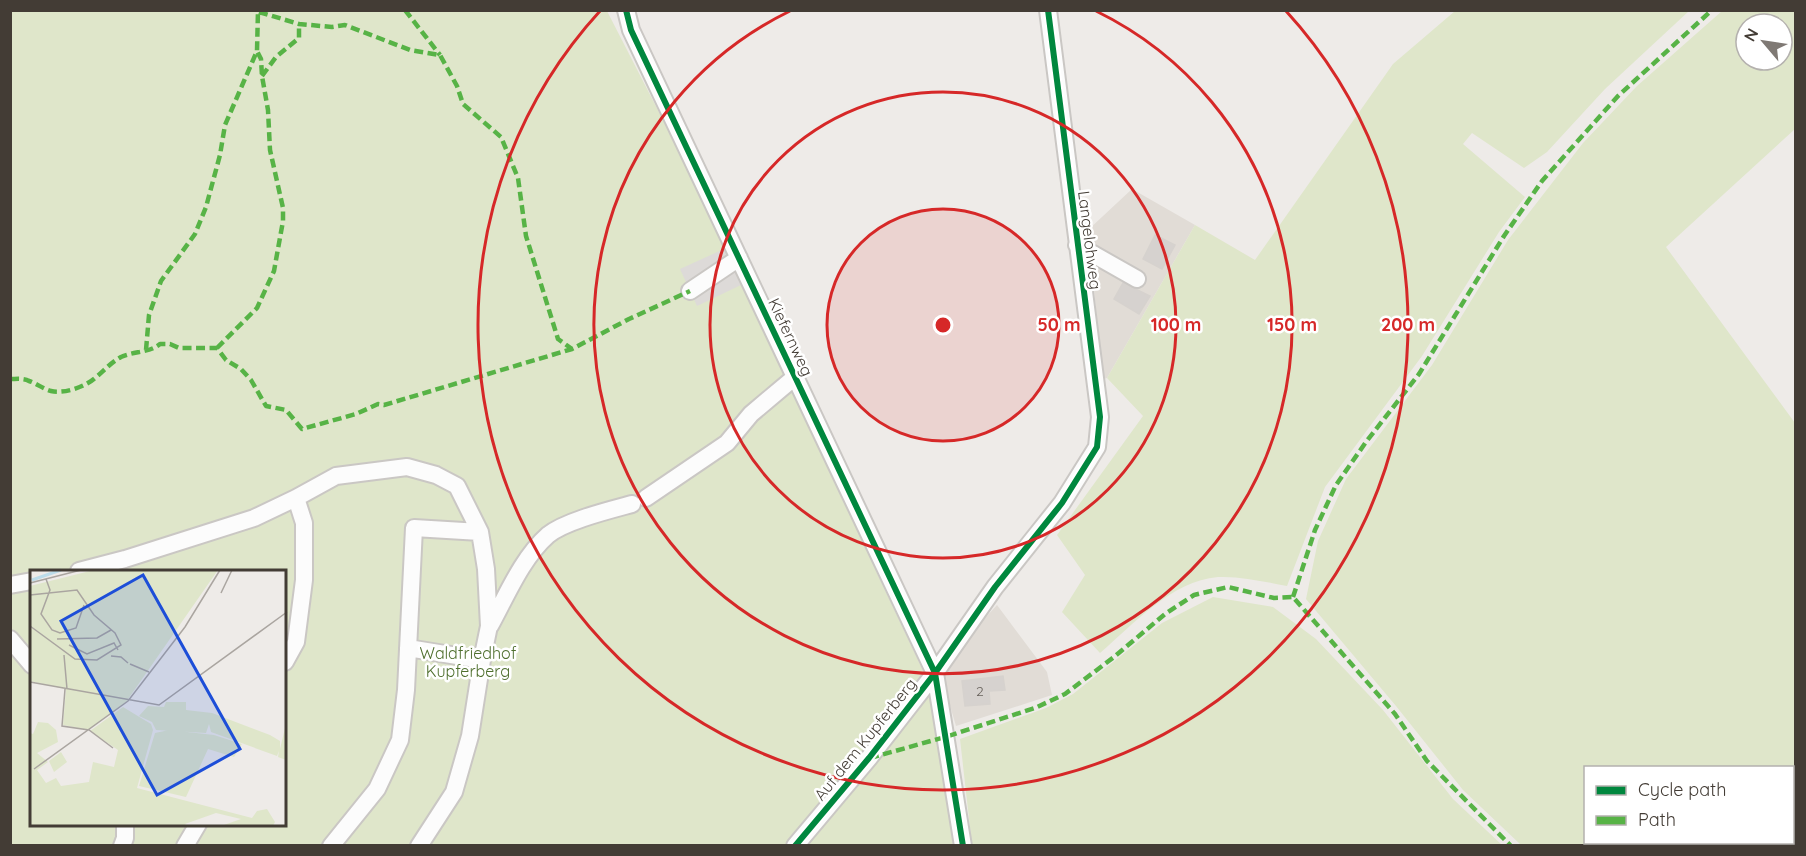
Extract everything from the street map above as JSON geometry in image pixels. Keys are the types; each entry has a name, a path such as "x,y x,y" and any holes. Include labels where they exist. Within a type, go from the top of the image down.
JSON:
{"street":[{"name":"Kiefernweg","path":"626,10 631,30 936,673"},
{"name":"Langelohweg","path":"936,673 995,587 1062,503 1097,447 1100,417 1048,10"},
{"path":"1077,245 1137,279"},
{"path":"690,291 739,258"},
{"path":"489,627 526,561 549,534 585,517 639,501 727,443 751,414 795,376"},
{"path":"88,570 105,568 254,518 336,476 407,466 457,486 480,532 486,569 489,627 470,736 454,792 419,846"},
{"path":"286,660 296,642 304,580 304,523 296,498"},
{"path":"331,846 377,789 400,740 408,648 414,528 480,532"},
{"path":"10,585 30,581"},
{"path":"10,639 30,663"},
{"path":"408,648 482,660"},
{"name":"Auf dem Kupferberg","path":"795,846 870,758 936,673"},
{"name":"Auf dem Kupferberg","path":"936,673 963,846"},
{"path":"122,846 125,826"},
{"path":"185,846 197,826"}],"shaded area":[{"path":"1132,189 1195,225 1107,378 1103,379 1088,230"},
{"path":"724,249 741,285 697,306 680,269"},
{"path":"997,605 1047,672 1052,695 956,726 939,668"}],"green space":[{"name":"Waldfriedhof Kupferberg","path":"10,11 607,11 795,377 877,573 935,696 953,845 11,845"},
{"path":"1455,11 1689,11 1605,89 1547,152 1524,168 1472,133 1463,144 1525,197 1499,232 1422,356 1325,487 1287,586 1235,577 1201,580 1169,595 1140,617 1100,653 1062,612 1085,575 1057,535 1143,416 1107,378 1195,225 1255,260 1393,64"},
{"path":"1722,11 1795,11 1795,129 1666,247 1795,423 1795,791 1794,793 1794,766 1584,766 1584,844 1752,844 1751,846 1521,845 1463,790 1306,599 1318,541 1346,479 1432,365 1508,240 1583,143 1637,86"},
{"path":"1213,597 1273,607 1316,639 1383,710 1453,799 1502,845 972,845 960,739 1046,708 1073,694 1162,623"}],"building":[{"path":"1155,235 1175,245 1162,269 1143,259"},
{"path":"1123,283 1150,296 1139,314 1114,299"},
{"path":"1003,676 1005,690 989,691 990,704 965,706 962,681"}],"marked path":[{"path":"146,350 149,315 161,281 195,234 206,207 220,155 225,125 257,51 258,10"},
{"path":"405,10 440,55"},
{"path":"1293,597 1315,530 1336,485 1419,374 1504,236 1542,181 1618,96 1712,10"},
{"path":"259,12 299,24 332,27 345,25 410,50 440,55 457,86 463,104 501,137 518,178 526,236 558,339 572,349"},
{"path":"262,76 276,57 299,38 299,24"},
{"path":"217,348 257,308 274,271 283,221 283,208 270,150 268,110 261,59 257,51"},
{"path":"10,379 25,379 48,390 62,392 86,384 121,357 151,349 160,344 170,344 179,348 217,348 226,360 241,369 251,380 266,406 286,410 302,429 356,414 378,404 384,405 572,349 690,291"},
{"path":"870,758 1035,708 1065,694 1165,614 1194,595 1228,587 1274,598 1293,597 1395,714 1427,761 1511,846"}],"cycle path":[{"path":"626,10 631,30 935,673 963,846"},
{"path":"795,846 869,758 935,673 995,587 1062,503 1097,447 1100,417 1048,10"}]}
